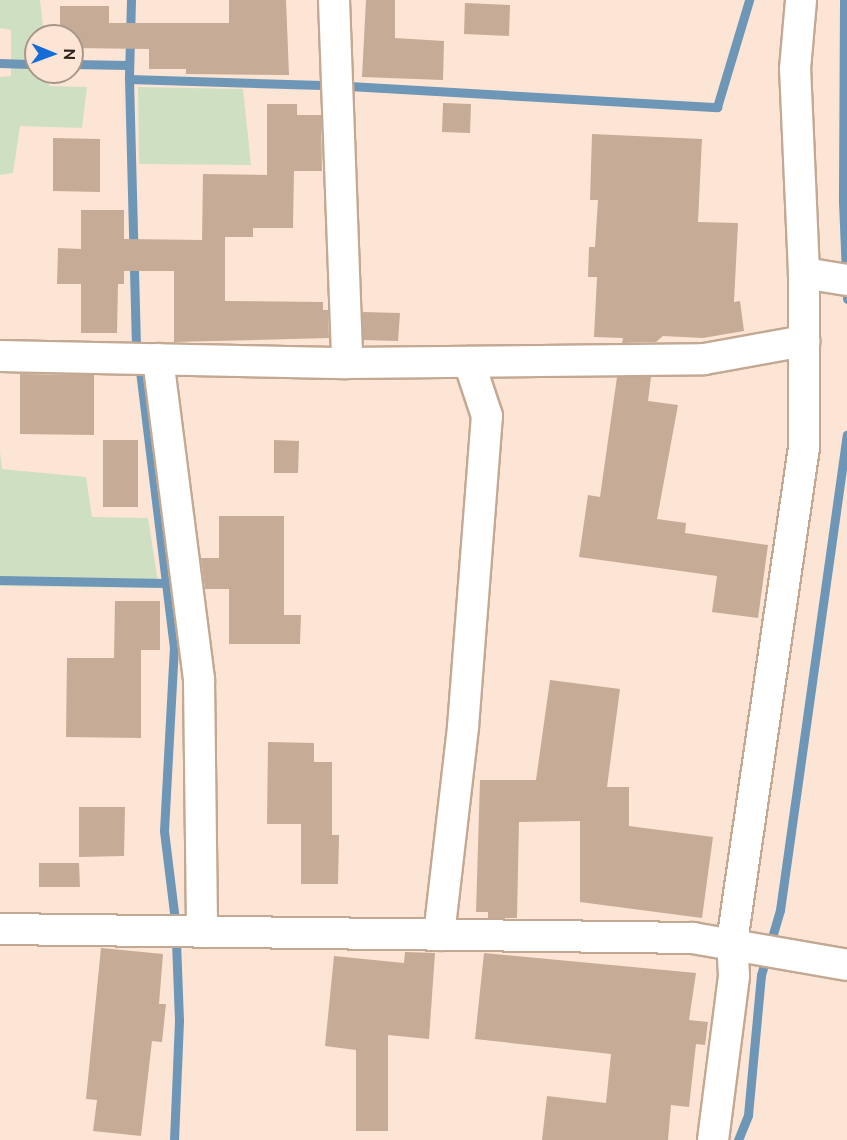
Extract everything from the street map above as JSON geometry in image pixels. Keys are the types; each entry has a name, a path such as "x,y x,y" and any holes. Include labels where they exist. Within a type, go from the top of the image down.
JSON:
{"street":[{"path":"333,0 346,363"},
{"path":"713,1140 734,976 732,942 804,447 804,341 827,277 795,69 801,0"},
{"path":"0,356 346,363 704,359 804,341"},
{"path":"158,359 199,679 202,932"},
{"path":"439,935 463,727 487,416 469,362"},
{"path":"0,929 693,938 732,942 847,965"}],"green space":[{"path":"0,0 40,0 43,24 24,24 24,84 87,87 82,128 20,126 13,173 0,175 0,77 11,76 11,30 0,28"},
{"path":"138,87 243,89 251,165 139,164"},
{"path":"0,452 2,469 86,477 92,517 148,518 159,588 0,586"}],"building":[{"path":"229,0 286,0 289,75 186,74 186,69 149,69 149,49 84,48 84,24 60,24 60,6 109,6 109,23 229,23"},
{"path":"366,0 395,0 395,38 444,41 443,80 362,77"},
{"path":"465,3 510,5 509,36 464,34"},
{"path":"443,103 471,104 470,133 442,132"},
{"path":"267,104 297,104 297,115 321,115 322,171 294,171 293,228 253,228 253,237 225,237 225,301 323,302 323,310 328,310 329,338 174,342 174,271 124,271 124,284 118,284 117,333 81,333 81,284 57,284 58,248 81,249 81,210 124,210 124,239 202,240 203,174 267,175"},
{"path":"592,134 702,139 698,222 738,223 734,302 740,301 744,331 703,338 663,336 656,342 622,343 623,338 594,337 597,277 588,277 589,247 595,247 598,200 590,200"},
{"path":"53,138 100,139 100,192 53,191"},
{"path":"362,312 400,313 398,341 363,340"},
{"path":"20,374 94,375 94,435 20,434"},
{"path":"617,377 651,377 648,401 678,405 657,519 686,523 685,533 768,545 758,618 712,612 717,576 579,557 588,495 600,497"},
{"path":"103,440 138,440 138,507 103,507"},
{"path":"274,440 299,441 298,473 274,473"},
{"path":"219,516 284,516 284,615 301,615 300,644 229,644 229,589 205,589 201,558 219,558"},
{"path":"115,601 160,601 160,650 141,650 141,738 66,737 67,658 114,658"},
{"path":"550,680 620,689 607,787 629,787 629,826 713,837 702,918 580,902 580,821 519,822 517,918 488,918 488,912 476,912 480,780 536,780"},
{"path":"268,742 314,743 314,762 332,762 332,835 339,835 338,884 301,884 301,824 267,824"},
{"path":"79,807 125,807 124,856 79,857"},
{"path":"39,863 79,863 80,887 39,887"},
{"path":"101,948 163,954 159,1004 166,1004 162,1042 152,1041 141,1136 93,1131 97,1100 86,1099"},
{"path":"405,952 435,953 429,1039 388,1035 388,1131 356,1131 356,1050 325,1046 334,956 404,963"},
{"path":"484,953 696,973 689,1020 708,1022 705,1045 696,1044 689,1107 671,1105 668,1140 542,1140 547,1096 606,1103 611,1054 475,1039"}],"waterway":[{"path":"131,0 129,79 136,346"},
{"path":"349,86 717,107 749,0"},
{"path":"844,0 843,202 847,299"},
{"path":"0,63 24,64"},
{"path":"84,64 129,65"},
{"path":"129,79 322,85"},
{"path":"140,371 174,646 164,831 175,920"},
{"path":"738,1140 748,1115 761,975 780,910 847,435"},
{"path":"0,580 166,583"},
{"path":"174,1140 179,1020 176,943"}]}
